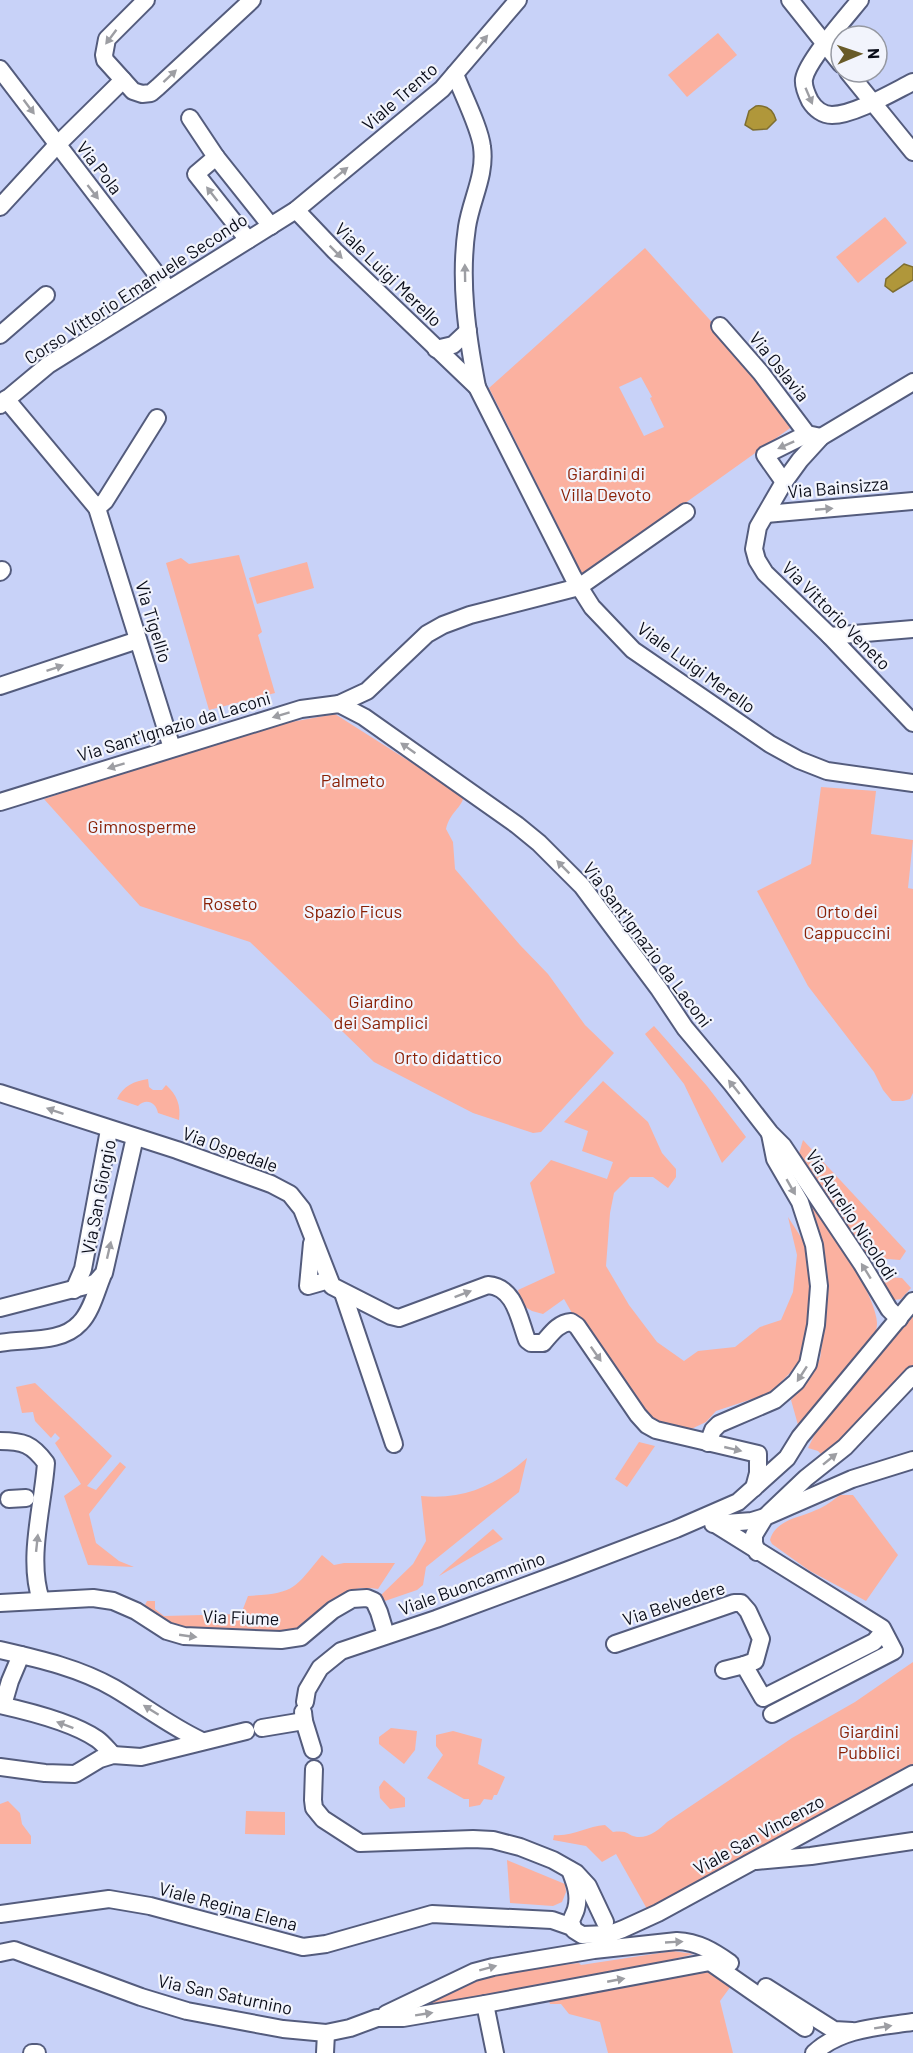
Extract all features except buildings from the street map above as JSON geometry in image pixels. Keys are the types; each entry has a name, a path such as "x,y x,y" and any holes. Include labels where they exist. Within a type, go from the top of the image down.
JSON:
{"street":[{"path":"146,0 105,43 105,60 133,91 142,94 151,93 252,0"},
{"path":"790,0 829,49"},
{"path":"860,0 825,44 804,79 812,104 822,114 833,116 873,102 913,81"},
{"name":"Viale Trento","path":"296,210 442,89 509,3"},
{"name":"Via Pola","path":"0,69 168,289"},
{"path":"455,74 482,144 482,173 472,199 465,260 468,331 477,387"},
{"path":"0,206 57,145 123,80"},
{"path":"858,84 913,152"},
{"path":"190,118 216,157 271,226"},
{"path":"216,157 196,174 248,240"},
{"name":"Corso Vittorio Emanuele Secondo","path":"3,402 48,365 296,210"},
{"name":"Viale Luigi Merello","path":"296,210 334,251 477,387 579,587 592,606 633,650 770,744 799,760 827,771 913,783"},
{"path":"0,335 46,295"},
{"name":"Via Oslavia","path":"720,326 814,435"},
{"path":"436,349 453,345 468,331"},
{"path":"456,367 472,358"},
{"name":"Via Vittorio Veneto","path":"913,382 814,435 758,527 754,549 757,560 765,573 830,636 913,723"},
{"name":"Via Tigellio","path":"3,402 98,508 172,748"},
{"path":"98,508 105,501 158,418"},
{"path":"784,482 765,455 799,439 814,435"},
{"name":"Via Bainsizza","path":"766,514 913,501"},
{"path":"339,704 368,691 427,634 442,625 471,615 579,587 687,512"},
{"path":"830,636 913,629"},
{"path":"0,686 138,640"},
{"path":"360,715 368,691"},
{"name":"Via Sant'Ignazio da Laconi","path":"0,802 301,709 339,704 360,715 517,825 539,843 582,886 659,989 685,1028 732,1083 770,1133"},
{"path":"0,1093 109,1130"},
{"name":"Via San Giorgio","path":"109,1130 135,1137 104,1273 96,1282 74,1290 82,1269 109,1130"},
{"path":"708,1443 712,1430 719,1424 755,1410 786,1392 804,1373 813,1344 819,1286 814,1245 800,1202 775,1159 770,1133"},
{"name":"Via Aurelio Nicolodi","path":"770,1133 783,1146 862,1264 889,1309 899,1319"},
{"name":"Via Ospedale","path":"135,1137 272,1184 290,1194 302,1209 332,1286 343,1293 394,1444"},
{"path":"313,1236 308,1286 329,1280"},
{"path":"0,1343 50,1338 72,1330 81,1323 87,1313 104,1273"},
{"path":"343,1293 399,1318 488,1285 499,1287 507,1292 513,1302 527,1340 531,1343 543,1343 564,1322 571,1322 577,1326 647,1425 656,1430 758,1454 758,1473 754,1488"},
{"path":"0,1308 74,1290"},
{"name":"Viale Buoncammino","path":"304,1712 307,1690 320,1668 341,1651 447,1615 676,1529 738,1502 787,1458 800,1437 913,1301"},
{"path":"757,1552 754,1535 765,1517 806,1478 845,1446 913,1375"},
{"path":"0,1441 15,1441 30,1445 46,1463 36,1564 36,1587 40,1600 0,1603"},
{"path":"787,1458 804,1466 813,1496"},
{"name":"Viale Buoncammino","path":"676,1529 715,1524 735,1530 852,1479 913,1460"},
{"path":"738,1502 732,1514 735,1530 757,1552 882,1629 894,1651 772,1714"},
{"name":"Via Fiume","path":"40,1600 93,1598 113,1601 136,1611 167,1631 184,1636 281,1640 301,1637 333,1610 352,1599 367,1598 374,1601 380,1612 386,1635"},
{"name":"Via Belvedere","path":"615,1644 734,1603 741,1603 748,1611 761,1639 755,1661 744,1665"},
{"path":"724,1670 744,1665 763,1698 874,1642 883,1632"},
{"path":"0,1650 84,1673 157,1713 177,1729 200,1740"},
{"path":"21,1655 2,1705 82,1731 98,1739 113,1755"},
{"path":"0,1767 45,1773 79,1773 100,1759 113,1755 141,1757 200,1740 254,1729 304,1712 313,1750"},
{"path":"314,1769 314,1808 323,1819 360,1843 493,1840 520,1847 553,1860 576,1873 588,1886 583,1924"},
{"name":"Viale San Vincenzo","path":"583,1924 623,1929 658,1913 913,1774"},
{"path":"799,1835 801,1857"},
{"path":"749,1862 913,1841"},
{"path":"570,1870 577,1887 583,1924"},
{"name":"Viale Regina Elena","path":"0,1914 109,1899 150,1906 303,1947 327,1944 432,1914 583,1924"},
{"name":"Via San Saturnino","path":"0,1953 14,1950 141,1997 187,2011 272,2027 326,2033 350,2028 378,2018 474,1972 493,1967 583,1924 677,1941 691,1941 713,1951 834,2030 852,2031"},
{"name":"Via San Saturnino","path":"378,2018 403,2018 710,1962 805,2028"},
{"path":"484,2004 495,2053"},
{"path":"800,2009 805,2028 807,2053"},
{"path":"814,2053 852,2031 913,2022"},
{"path":"325,2053 326,2033"}],"green space":[{"path":"718,33 737,55 687,97 668,75"},
{"path":"885,217 907,243 858,283 836,257"},
{"name":"Giardini di Villa Devoto","path":"645,248 719,330 793,426 583,576 489,388","holes":["641,377 652,397 650,398 664,427 644,436 619,387"]},
{"path":"239,555 262,632 258,635 275,693 209,710 166,563 181,558 189,564"},
{"path":"307,562 314,588 257,604 249,578"},
{"path":"335,714 464,796 446,829 453,842 455,869 548,974 585,1025 614,1053 541,1132 533,1133 473,1113 374,1062 250,942 140,906 44,799 252,729"},
{"name":"Orto dei Cappuccini","path":"821,787 876,791 871,834 913,840 908,888 913,889 913,1093 910,1099 903,1101 892,1101 883,1090 874,1072 808,986 757,891 811,864"},
{"path":"654,1026 707,1086 746,1137 722,1163 684,1084 645,1034"},
{"path":"148,1079 149,1087 153,1090 162,1090 166,1085 173,1093 179,1105 179,1120 158,1113 150,1102 144,1102 138,1106 117,1099 130,1085"},
{"path":"603,1081 648,1122 662,1153 676,1169 676,1177 668,1188 653,1177 630,1177 614,1193 610,1213 606,1266 629,1305 657,1342 684,1361 698,1351 735,1347 760,1327 781,1320 793,1292 797,1255 788,1217 806,1245 811,1293 799,1364 770,1393 716,1411 706,1422 687,1431 652,1419 572,1313 564,1299 543,1314 522,1305 518,1290 555,1273 530,1183 551,1160 607,1179 613,1162 582,1151 588,1131 564,1122"},
{"path":"803,1140 906,1251 900,1260 865,1257 798,1157"},
{"path":"783,1155 822,1214 865,1287 874,1307 877,1323 870,1340 806,1421 798,1425 791,1400 805,1384 820,1359 827,1303 823,1248 819,1232 810,1207"},
{"path":"902,1278 911,1288 901,1299 894,1300 879,1279"},
{"path":"913,1315 913,1368 824,1457 818,1451 808,1448 819,1426"},
{"path":"35,1383 112,1456 87,1486 96,1490 120,1462 126,1467 89,1514 96,1543 119,1561 134,1567 88,1565 64,1496 81,1484 55,1443 60,1438 55,1433 51,1438 35,1421 33,1412 22,1413 16,1387"},
{"path":"639,1442 655,1446 627,1487 615,1479"},
{"path":"527,1458 519,1492 426,1567 423,1585 417,1590 385,1601 380,1596 413,1564 426,1541 421,1496 451,1496 478,1489 503,1476"},
{"path":"840,1495 853,1495 898,1555 866,1601 810,1571 772,1544 770,1540 773,1533 783,1523 823,1507"},
{"path":"493,1529 503,1539 439,1576 444,1571"},
{"path":"322,1555 334,1565 395,1563 378,1589 363,1588 340,1596 304,1626 292,1632 175,1629 147,1610 145,1605 147,1601 155,1601 155,1609 164,1616 241,1614 248,1596 275,1593 292,1588"},
{"name":"Giardini Pubblici","path":"913,1662 913,1768 647,1909 616,1854 602,1862 586,1846 553,1840 554,1835 605,1825 613,1832 625,1832 637,1837 650,1835 792,1738 855,1702"},
{"path":"391,1728 417,1731 415,1750 404,1764 379,1744 379,1737"},
{"path":"453,1731 482,1739 478,1764 505,1777 497,1795 494,1795 492,1800 484,1799 480,1805 469,1807 469,1799 464,1799 427,1778 443,1755 436,1746 436,1735"},
{"path":"384,1780 405,1798 405,1807 390,1809 380,1798 379,1787"},
{"path":"8,1801 20,1813 22,1824 31,1836 31,1844 0,1844 0,1804"},
{"path":"246,1811 285,1812 285,1835 245,1834"},
{"path":"507,1860 565,1884 566,1892 562,1902 553,1906 510,1903"},
{"path":"673,1951 694,1954 654,1964 411,2010 478,1979 502,1972 579,1963 581,1965"},
{"path":"704,1970 731,1986 720,2001 733,2053 608,2053 600,2022 569,2014 561,2004 550,2004 548,1998"}],"shaded area":[{"path":"756,106 769,109 775,116 776,120 767,129 753,130 745,125 749,111"},
{"path":"904,264 913,267 913,280 893,292 885,286 886,279"}],"park label":[{"name":"Palmeto","path":"353,781"},
{"name":"Gimnosperme","path":"142,827"},
{"name":"Roseto","path":"230,904"},
{"name":"Spazio Ficus","path":"353,912"},
{"name":"Giardino dei Samplici","path":"381,1012"},
{"name":"Orto didattico","path":"448,1058"}]}
